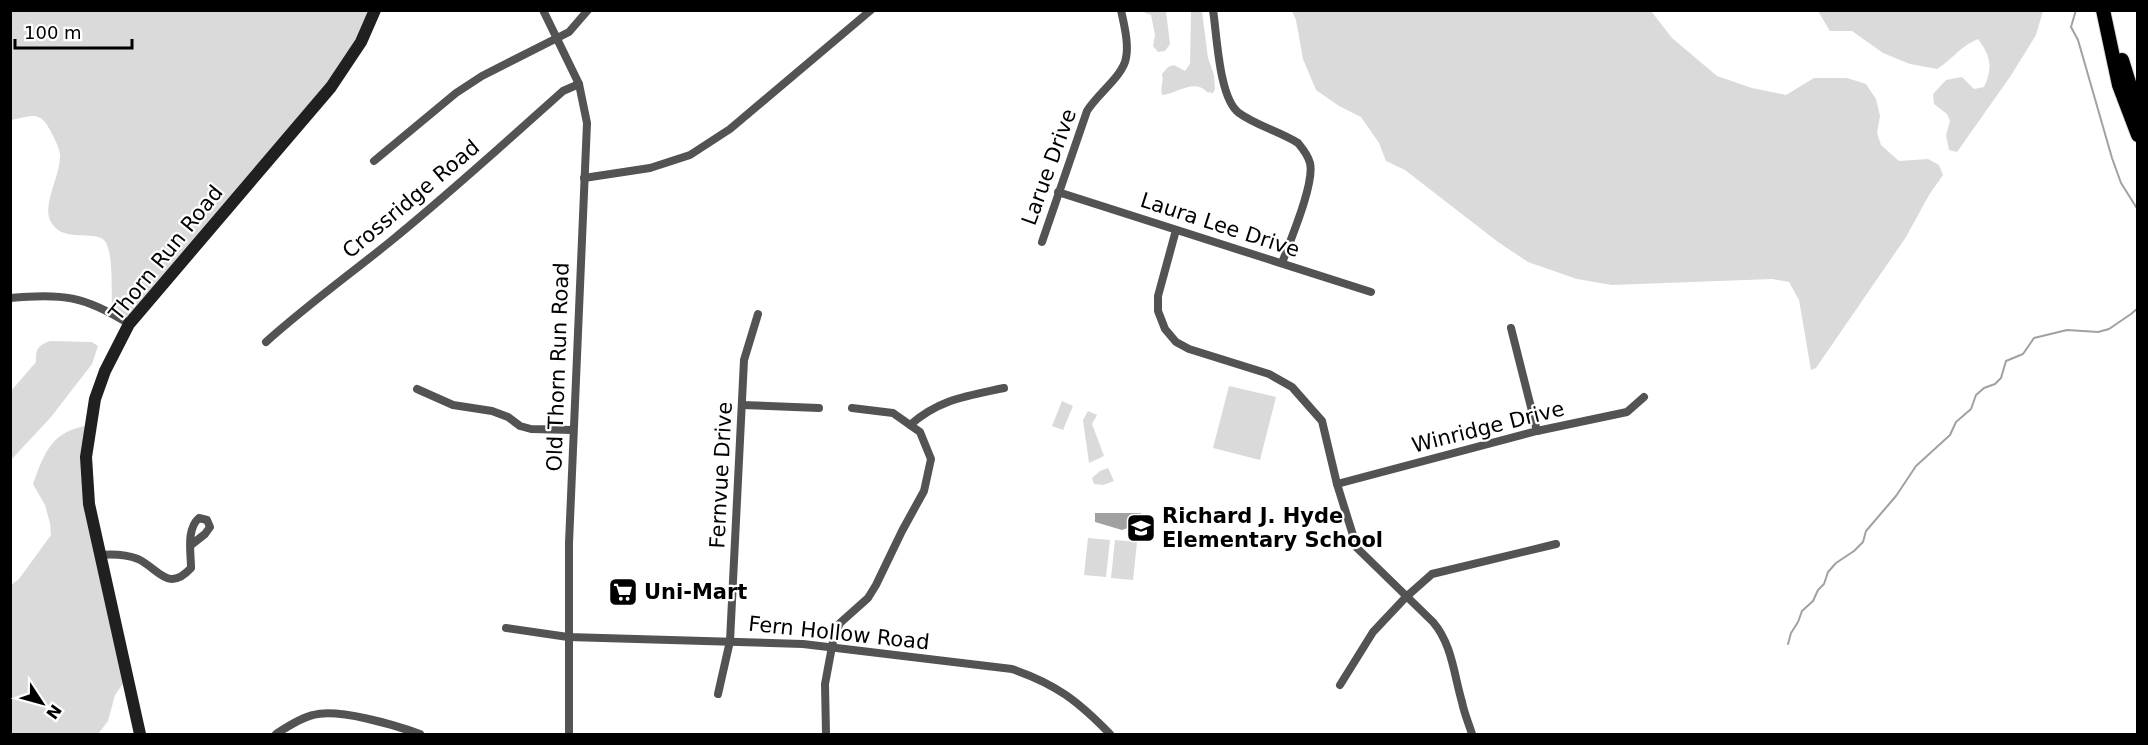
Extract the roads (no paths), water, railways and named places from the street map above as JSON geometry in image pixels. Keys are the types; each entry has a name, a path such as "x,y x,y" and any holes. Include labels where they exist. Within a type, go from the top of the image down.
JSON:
{"main road":[{"path":"2103,10 2119,85 2138,135"},
{"path":"2112,10 2121,54 2138,110"}],"street":[{"name":"Thorn Run Road","path":"140,735 87,487 87,443 95,399 105,371 129,324 331,87 361,42 375,10"},
{"name":"Old Thorn Run Road","path":"543,10 579,84 586,123 569,543 569,735"},
{"path":"374,161 456,93 482,76 569,32 588,10"},
{"path":"584,178 650,168 690,155 730,129 872,10"},
{"name":"Larue Drive","path":"1042,242 1087,111 1126,61 1127,50 1121,10"},
{"path":"1213,10 1225,90 1232,106 1244,116 1298,143 1311,164 1310,181 1282,263"},
{"name":"Crossridge Road","path":"266,342 434,206 563,91 579,84"},
{"name":"Laura Lee Drive","path":"1058,192 1371,292"},
{"path":"1176,230 1158,296 1158,311 1166,329 1176,342 1189,350 1269,374 1292,387 1322,421 1337,484 1357,548 1443,634 1472,735"},
{"path":"10,298 51,295 72,298 102,308 129,324"},
{"name":"Fernvue Drive","path":"718,694 730,641 744,360 758,314"},
{"path":"1511,328 1537,431"},
{"path":"910,425 924,412 948,401 1004,388"},
{"path":"417,389 453,405 492,411 508,417 520,426 531,429 573,430"},
{"name":"Winridge Drive","path":"1337,484 1537,431 1627,412 1644,397"},
{"path":"742,405 819,408"},
{"path":"826,735 825,684 831,648 840,623 868,598 876,585 924,490 931,459 920,432 893,413 852,408"},
{"path":"1340,685 1373,632 1406,597 1432,574 1556,544"},
{"path":"100,555 117,553 139,560 172,580 182,578 191,568 191,545"},
{"name":"Fern Hollow Road","path":"507,628 568,637 803,644 1012,669 1041,679 1068,695 1110,735"},
{"path":"276,735 299,720 325,713 370,720 420,735"}],"waterway":[{"path":"2076,10 2071,27 2078,40 2121,183 2138,210"},
{"path":"1788,644 1802,611 1813,601 1824,584 1828,572 1863,542 1866,531 1896,496 1916,466 1950,435 1956,422 1971,409 1976,395 2001,378 2006,361 2023,354 2034,338 2067,330 2098,332 2109,329 2138,308"}],"place":[{"name":"Richard J. Hyde Elementary School","path":"1141,528"},
{"name":"Uni-Mart","path":"623,592"}]}
